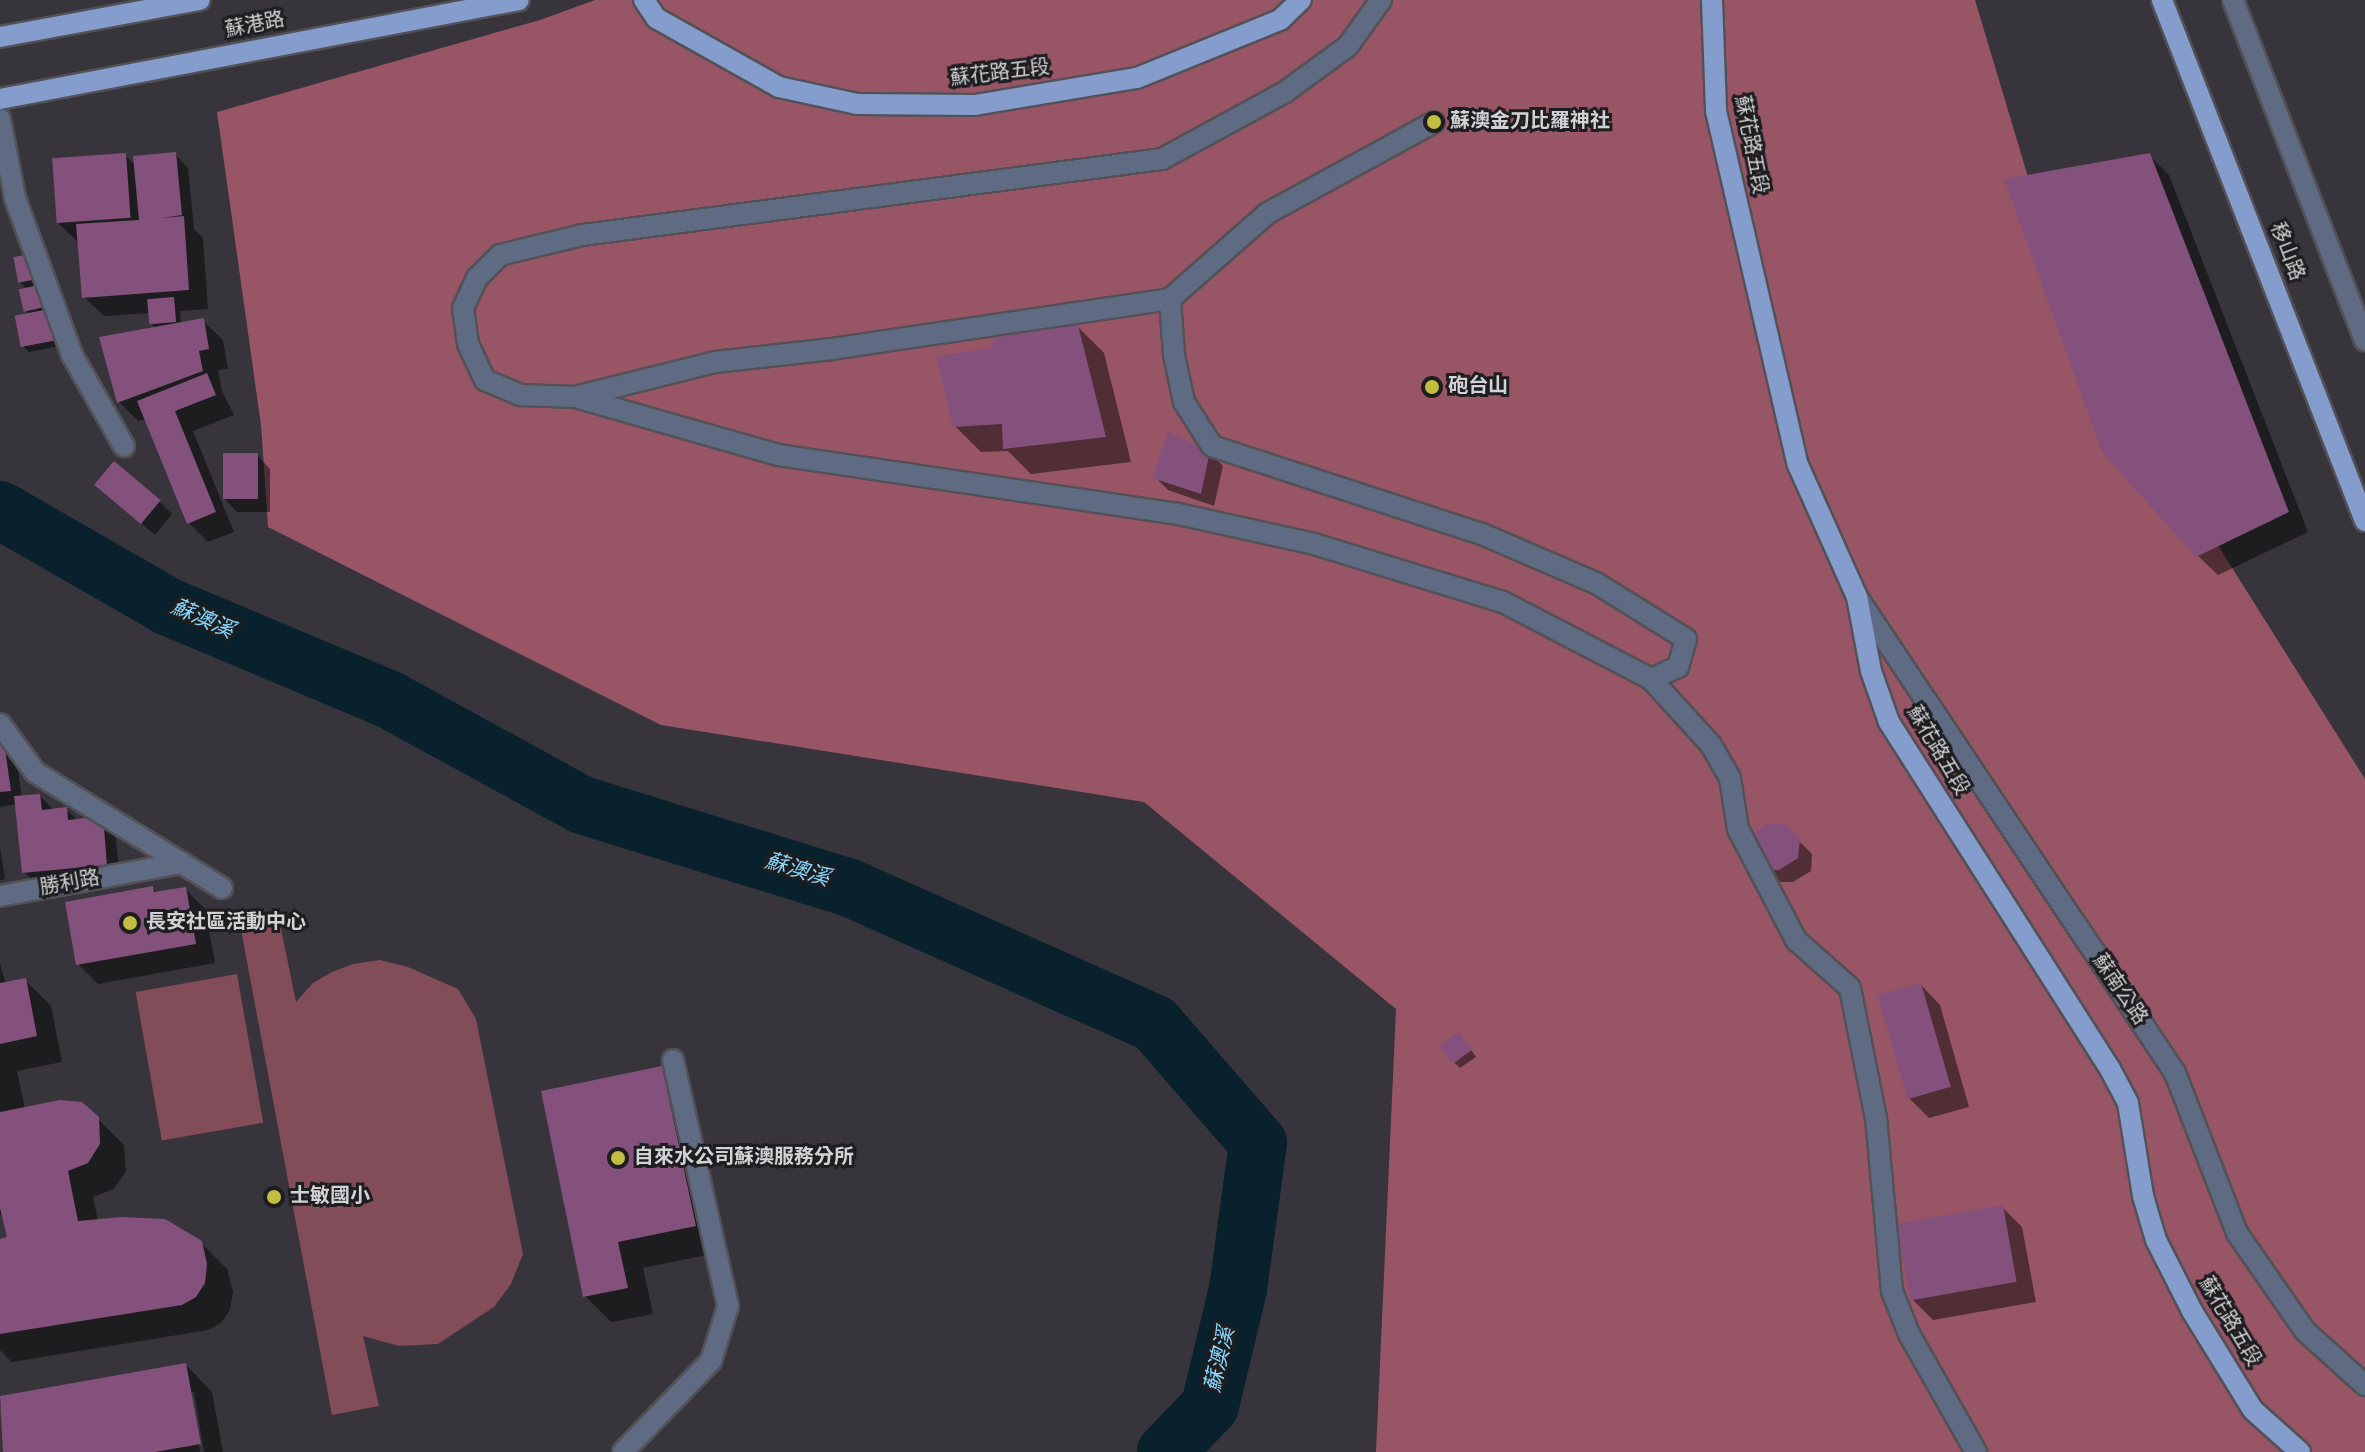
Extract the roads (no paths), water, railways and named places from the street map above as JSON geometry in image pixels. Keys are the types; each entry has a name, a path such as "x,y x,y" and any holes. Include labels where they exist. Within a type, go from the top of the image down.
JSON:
{"main road":[{"path":"0,37 200,0"},
{"name":"蘇港路","path":"0,99 519,0"},
{"name":"蘇花路五段","path":"644,0 656,18 779,87 857,104 975,105 1137,78 1280,20 1301,0"},
{"name":"蘇花路五段","path":"1712,0 1716,111 1798,465 1857,597 1871,671 1889,722 2110,1069 2128,1103 2143,1196 2156,1240 2192,1311 2253,1410 2300,1452"},
{"name":"移山路","path":"2162,0 2365,521"}],"street":[{"path":"1381,0 1348,46 1285,92 1162,159 582,235 500,255 477,278 463,308 468,344 485,380 521,395 575,397 779,455 1178,514 1314,544 1503,602 1651,679 1711,745 1730,778 1738,829 1796,940 1850,988 1876,1118 1892,1291 1909,1334 1976,1452"},
{"path":"2233,0 2365,340"},
{"path":"0,119 15,198 72,355 124,446"},
{"path":"575,397 715,362 832,349 1170,299 1268,213 1434,122"},
{"path":"1170,299 1174,355 1184,402 1212,446 1482,534 1596,583 1686,639 1678,667 1651,679"},
{"name":"蘇南公路","path":"1857,597 2175,1073 2237,1233 2305,1331 2365,1385"},
{"path":"0,724 35,772 222,888"},
{"name":"勝利路","path":"0,896 182,863"},
{"path":"623,1452 711,1361 728,1306 673,1060"}],"waterway":[{"name":"蘇澳溪","path":"0,510 169,607 390,700 582,805 850,888 1155,1024 1258,1143 1238,1289 1210,1406 1166,1452"}],"place":[{"name":"蘇澳金刀比羅神社","path":"1434,122"},
{"name":"砲台山","path":"1432,387"},
{"name":"長安社區活動中心","path":"130,923"},
{"name":"自來水公司蘇澳服務分所","path":"618,1158"},
{"name":"士敏國小","path":"274,1197"}]}
